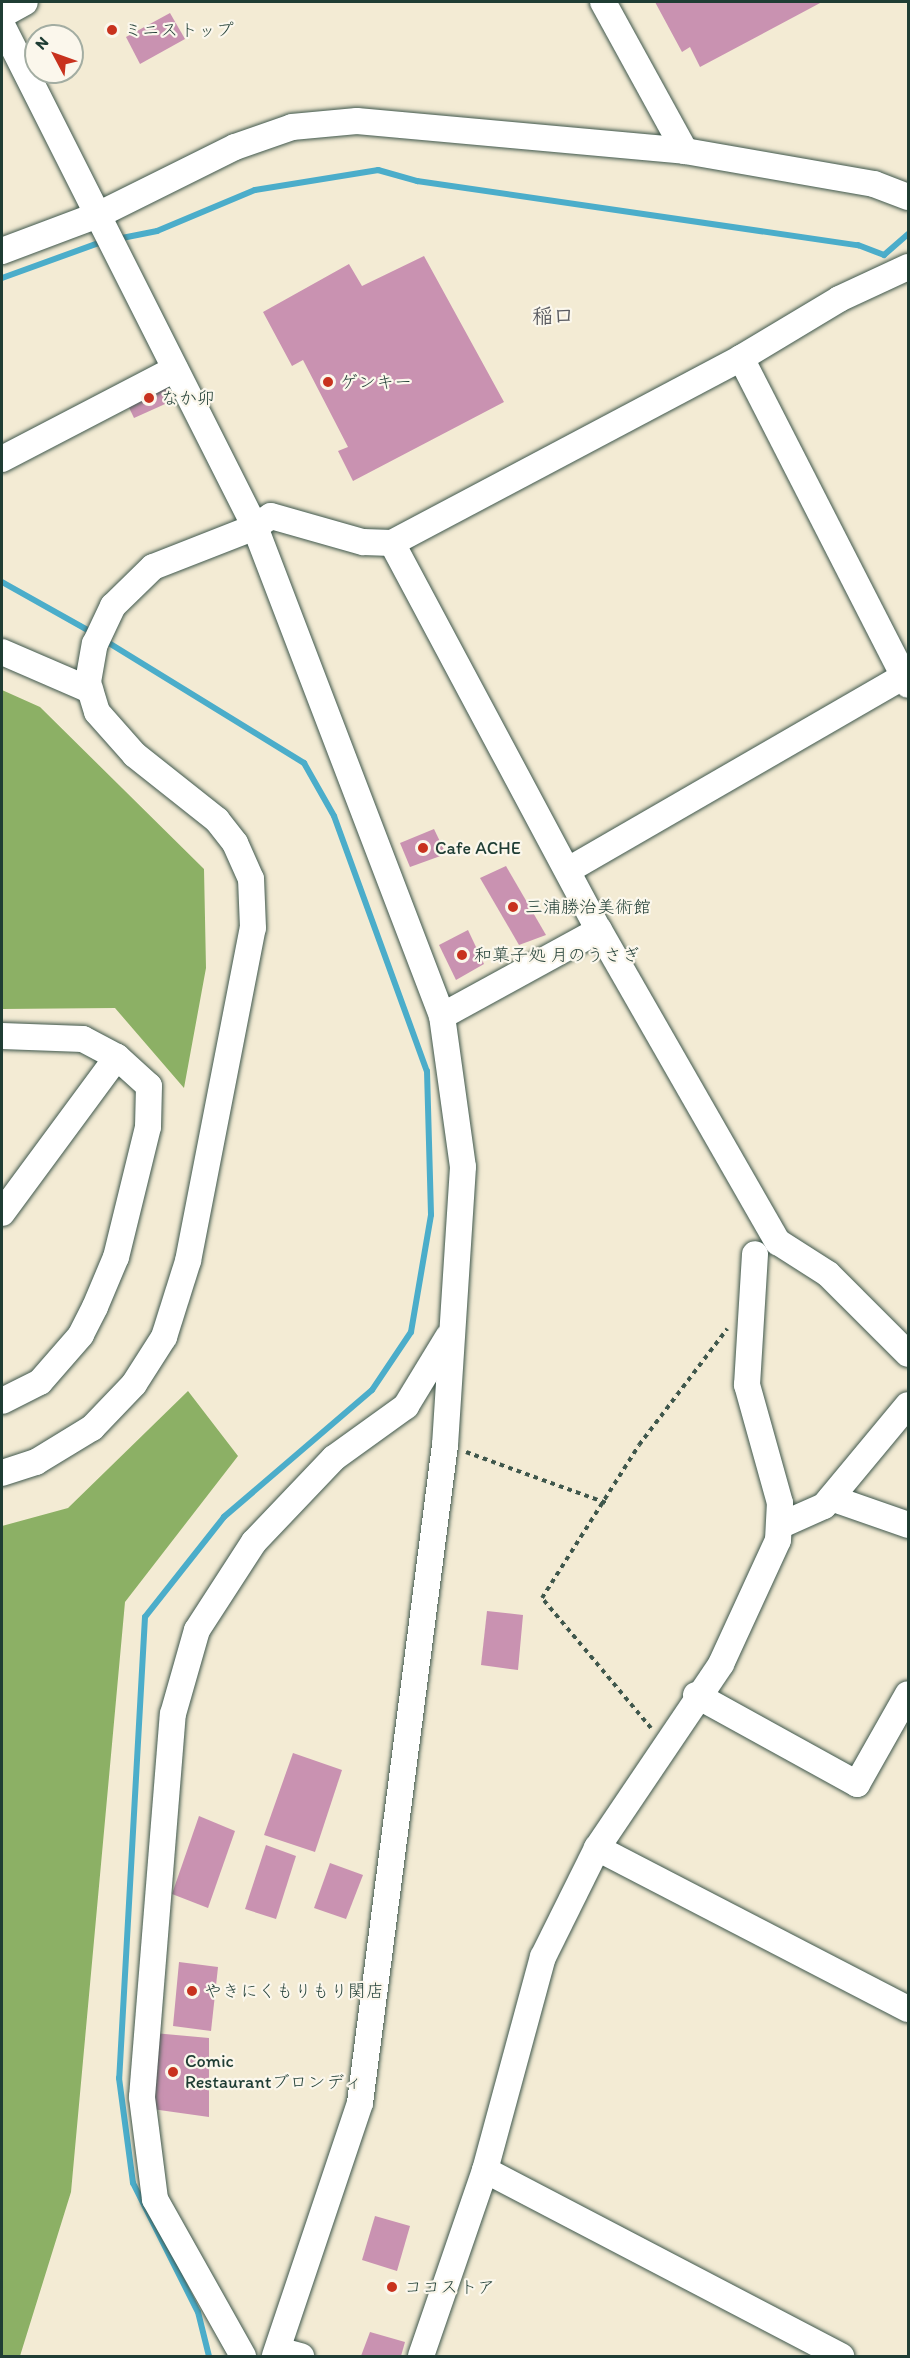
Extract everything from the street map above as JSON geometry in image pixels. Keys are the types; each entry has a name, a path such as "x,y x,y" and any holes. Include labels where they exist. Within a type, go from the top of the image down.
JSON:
{"street":[{"path":"2,15 26,2"},
{"path":"603,2 685,152"},
{"path":"2,25 255,527 442,1016 463,1167 450,1334 445,1445 360,2103 285,2354"},
{"path":"2,251 98,215 202,162 292,127 357,121 685,152 874,184 909,197"},
{"path":"2,1473 36,1462 92,1428 134,1384 164,1337 188,1261 253,928 251,879 235,843 217,819 115,735 97,712 89,686 95,644 113,606 133,582 184,552 255,527 271,516 363,542 392,543 741,358 839,299 909,267"},
{"path":"570,869 907,679 741,358"},
{"path":"2,459 175,369"},
{"path":"392,543 570,869 599,930 778,1242 828,1274 909,1354"},
{"path":"2,652 89,686"},
{"path":"442,1016 599,930"},
{"path":"2,1036 83,1039 117,1057 149,1086 148,1127 116,1257 81,1335 40,1382 2,1401"},
{"path":"2,1213 117,1057"},
{"path":"421,2356 485,2170 543,1957 597,1848 696,1695 721,1664 778,1540 780,1503 747,1385 755,1254"},
{"path":"243,2356 155,2199 142,2097 172,1714 197,1630 254,1542 334,1458 406,1406 450,1334"},
{"path":"779,1526 831,1498 909,1405"},
{"path":"831,1498 909,1525"},
{"path":"696,1695 857,1784 909,1694"},
{"path":"597,1848 909,2009"},
{"path":"485,2170 841,2356"}],"path":[{"path":"664,1744 542,1598 606,1503 639,1445 729,1324"},
{"path":"445,1445 606,1503"}],"green space":[{"path":"2,690 40,707 204,869 206,968 184,1088 115,1008 2,1009"},
{"path":"188,1391 238,1456 125,1602 71,2192 20,2356 2,2356 2,1526 68,1508"}],"building":[{"path":"655,2 822,2 700,67 690,47 682,52"},
{"path":"170,13 185,39 140,64 126,37"},
{"path":"424,256 504,402 353,481 338,451 348,447 303,360 292,366 263,312 349,264 362,286"},
{"name":"なか卯","path":"163,378 174,400 134,418 124,397"},
{"name":"Cafe ACHE","path":"434,829 446,854 410,867 400,843"},
{"name":"三浦勝治美術館","path":"506,866 546,935 519,945 480,878"},
{"name":"和菓子処 月のうさぎ","path":"468,930 484,964 456,980 439,945"},
{"path":"487,1611 523,1615 518,1670 481,1665"},
{"path":"293,1753 342,1770 315,1852 264,1835"},
{"path":"199,1816 235,1831 208,1908 172,1894"},
{"path":"266,1845 296,1856 276,1919 245,1909"},
{"path":"330,1863 363,1875 346,1919 314,1908"},
{"path":"179,1962 218,1967 211,2031 173,2026"},
{"path":"154,2033 209,2038 209,2117 152,2109"},
{"path":"375,2216 410,2226 397,2271 362,2260"},
{"path":"370,2332 405,2342 401,2356 361,2356"}],"waterway":[{"path":"117,239 157,231 255,190 378,170 417,181 858,245 884,255 908,234"},
{"path":"2,278 104,241"},
{"path":"2,582 93,633"},
{"path":"104,640 304,763 334,816 427,1071 431,1215 411,1332 372,1390 224,1517 145,1617 119,2078 133,2183 198,2312 209,2356"}],"place":[{"name":"ミニストップ","path":"112,30"},
{"name":"ゲンキー","path":"328,382"},
{"name":"なか卯","path":"149,398"},
{"name":"Cafe ACHE","path":"423,848"},
{"name":"三浦勝治美術館","path":"513,907"},
{"name":"和菓子処 月のうさぎ","path":"462,955"},
{"name":"やきにくもりもり関店","path":"192,1991"},
{"name":"Comic Restaurantブロンディ","path":"173,2072"},
{"name":"ココストア","path":"392,2287"}],"district":[{"name":"稲口","path":"553,316"}]}
